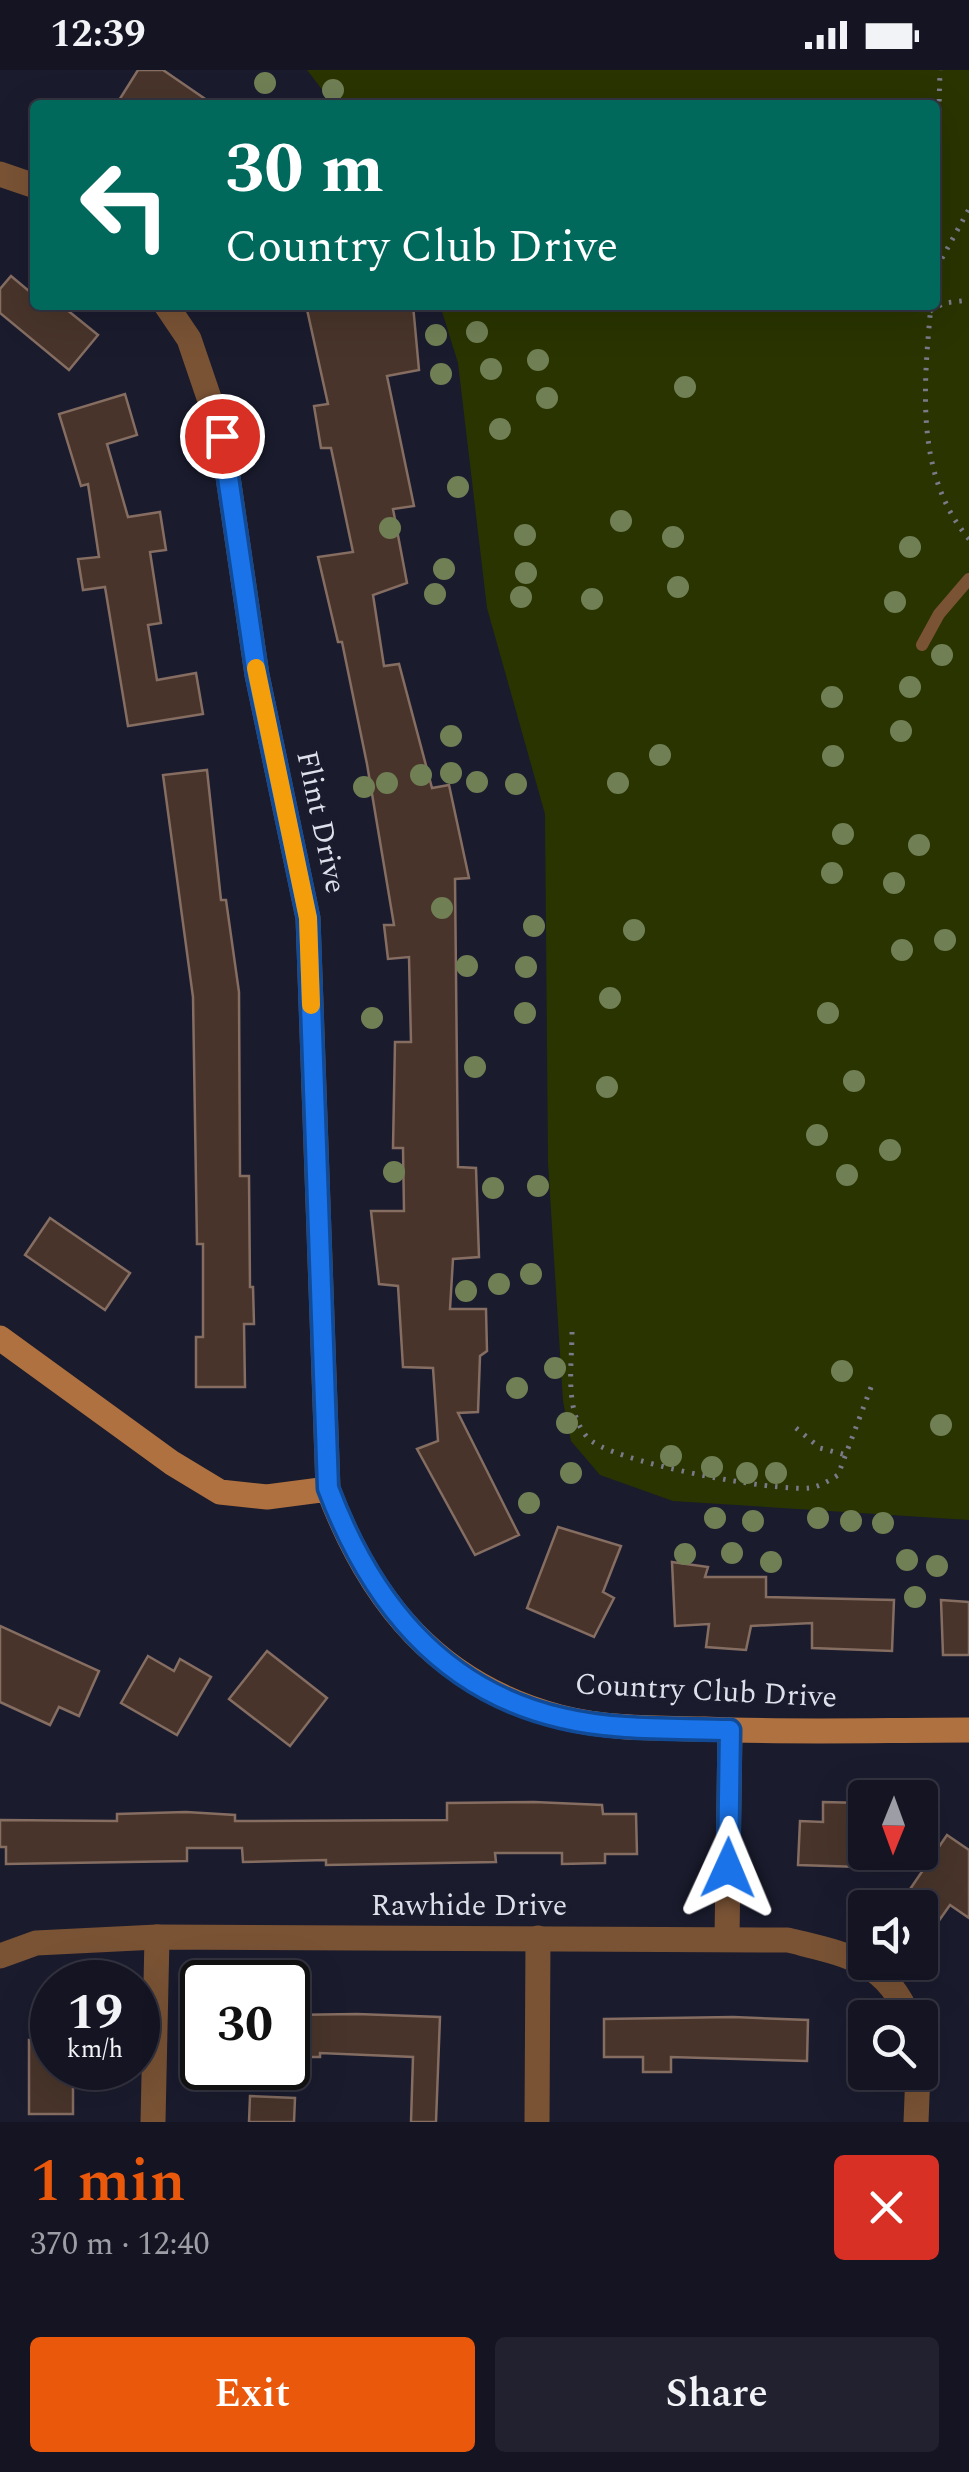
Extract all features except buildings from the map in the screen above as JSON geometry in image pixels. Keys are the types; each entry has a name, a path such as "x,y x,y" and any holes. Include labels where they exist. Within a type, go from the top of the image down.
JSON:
{"street":[{"path":"0,174 30,184"},
{"name":"Flint Drive","path":"169,310 189,338 222,436 257,675 308,918 328,1488"},
{"path":"0,1338 172,1463 220,1492 267,1497 328,1488"},
{"name":"Country Club Drive","path":"328,1488 346,1538 392,1612 460,1674 501,1697 562,1718 730,1730 969,1730"},
{"path":"727,1938 730,1730"},
{"path":"153,2122 157,1938"},
{"name":"Rawhide Drive","path":"0,1956 36,1942 157,1938 788,1940 861,1959 899,1993 902,2000"},
{"path":"537,2122 538,1938"},
{"path":"916,2122 917,2090"}],"lane":[{"path":"922,645 939,614 969,579"}],"path":[{"path":"939,100 940,70"},
{"path":"940,268 969,210"},
{"path":"940,304 960,298 969,300"},
{"path":"931,310 925,391 929,458 969,539"},
{"path":"572,1332 572,1395 578,1425 597,1448 755,1483 809,1488 838,1475 873,1382"},
{"path":"796,1428 820,1448 846,1455"}],"green space":[{"path":"307,70 969,70 969,1520 673,1501 600,1475 571,1441 563,1401 548,1163 545,814 487,608 458,363 442,310 940,310 940,100 330,100"}],"slow traffic":[{"path":"256,668 308,918 311,1005"}],"route":[{"path":"222,436 257,675 308,918 328,1488 346,1538 392,1612 460,1674 501,1697 562,1718 630,1726 730,1730 728,1868"}]}
